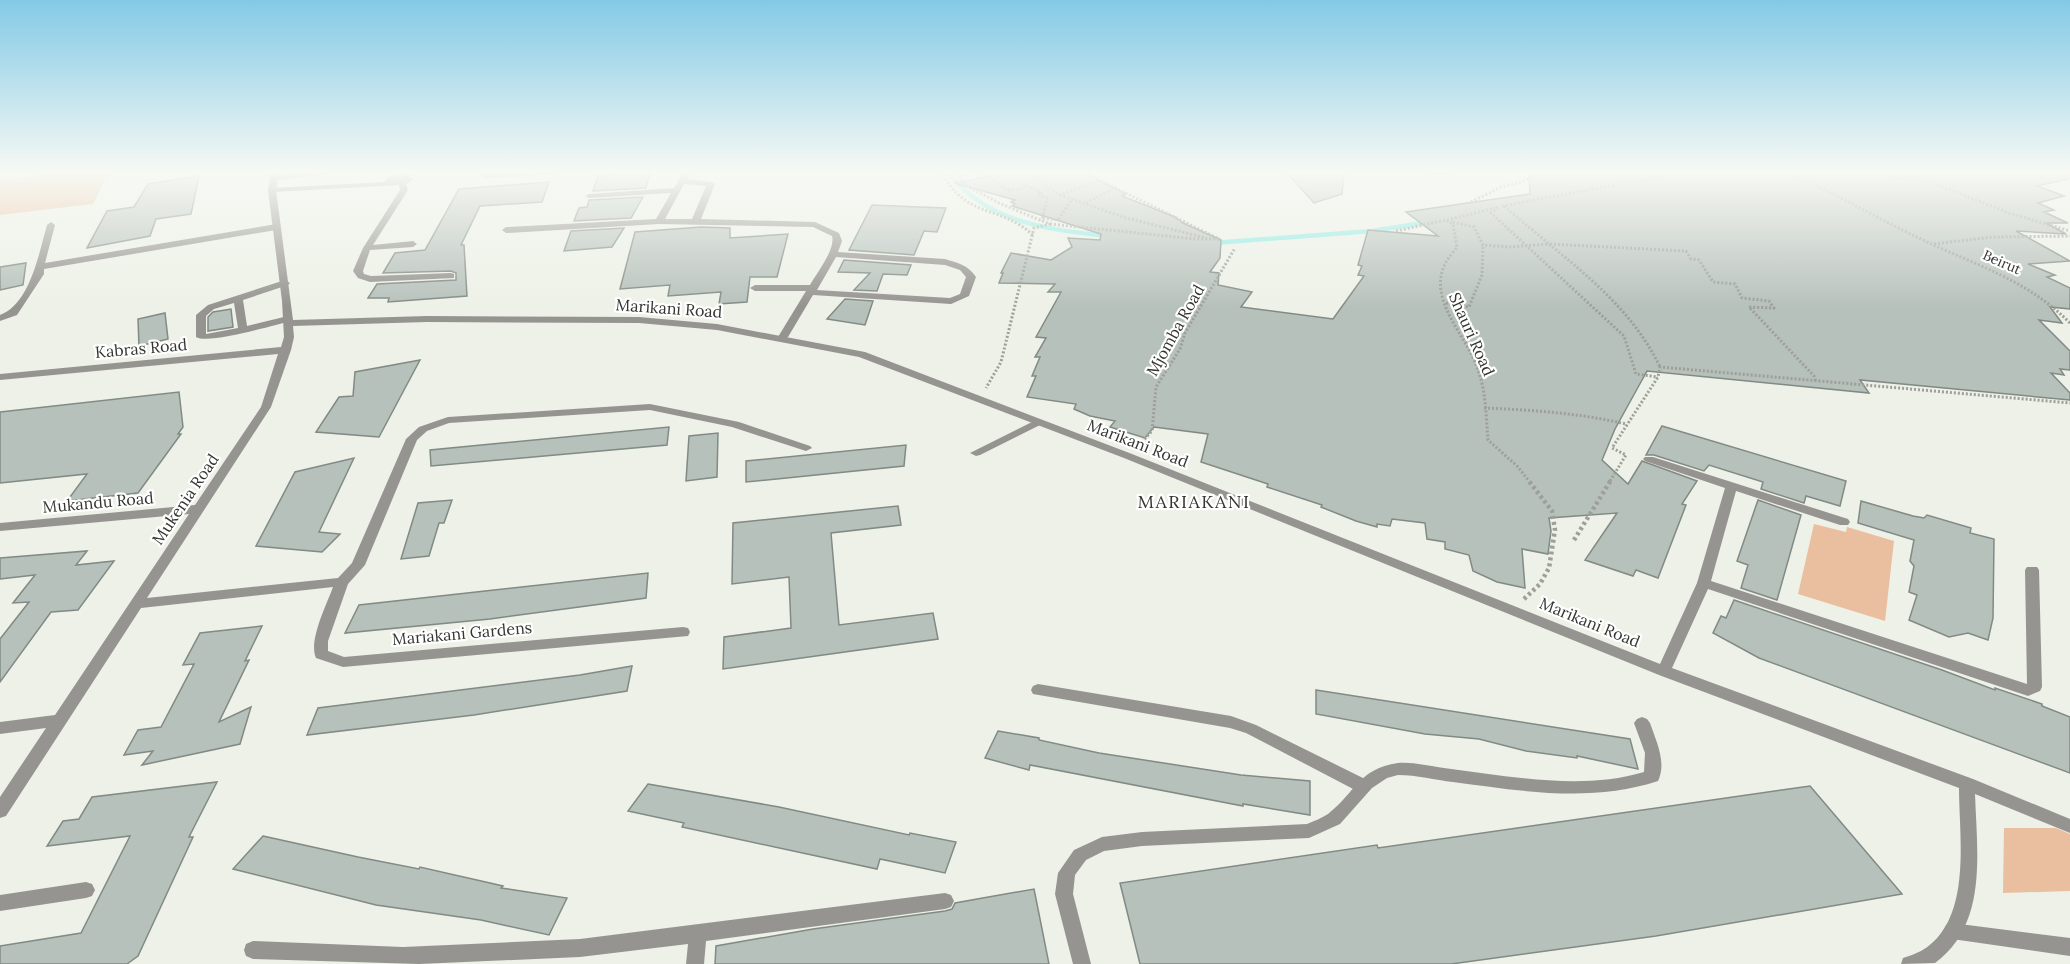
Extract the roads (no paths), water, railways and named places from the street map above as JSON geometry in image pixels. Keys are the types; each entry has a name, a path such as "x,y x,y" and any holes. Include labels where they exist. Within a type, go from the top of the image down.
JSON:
{"street":[{"name":"Mukenia Road","path":"0,811 57,721 266,407 286,350 289,321 275,217"},
{"path":"387,217 367,248 357,271 361,276 370,279 451,276"},
{"path":"659,221 661,217"},
{"path":"506,230 696,220 815,225 836,235 838,241 833,254 783,338"},
{"path":"0,318 14,313 39,274 51,225"},
{"path":"40,267 276,227"},
{"path":"367,248 413,244"},
{"path":"755,288 951,301 964,296 971,277 967,270 959,265 945,262 833,254"},
{"path":"243,330 238,298 285,283"},
{"name":"Marikani Road","path":"238,298 211,307 201,315 201,337 289,321 639,320 717,327 861,354 1128,456 1664,671 1967,784 2070,826"},
{"name":"Kabras Road","path":"0,377 286,350"},
{"path":"135,604 342,582 358,565 412,439 423,429 448,420 650,406 735,424 806,448"},
{"path":"976,453 1038,422"},
{"path":"1649,459 1844,522"},
{"path":"1664,671 1704,583 1732,485"},
{"name":"Mukandu Road","path":"0,527 198,509"},
{"path":"1704,583 2028,690 2035,687 2032,570"},
{"name":"Mariakani Gardens","path":"342,582 321,641 321,654 344,662 683,632"},
{"path":"1038,690 1231,722 1251,729 1363,786"},
{"path":"0,728 57,721"},
{"path":"1082,964 1064,894 1067,873 1080,855 1102,844 1142,839 1309,831 1333,820 1374,776 1395,769 1504,782 1567,786 1606,786 1637,782 1652,776 1653,753 1642,723"},
{"path":"1910,964 1938,951 1952,931 1963,909 1966,880 1967,784"},
{"path":"0,903 87,890"},
{"path":"252,950 403,956 580,948 945,900"},
{"path":"1952,931 2070,947"},
{"path":"695,964 698,934"}],"waterway":[{"path":"1010,217 1042,227 1109,236"},
{"path":"1213,243 1372,231 1429,222"}],"district":[{"name":"MARIAKANI","path":"1194,501"}]}
